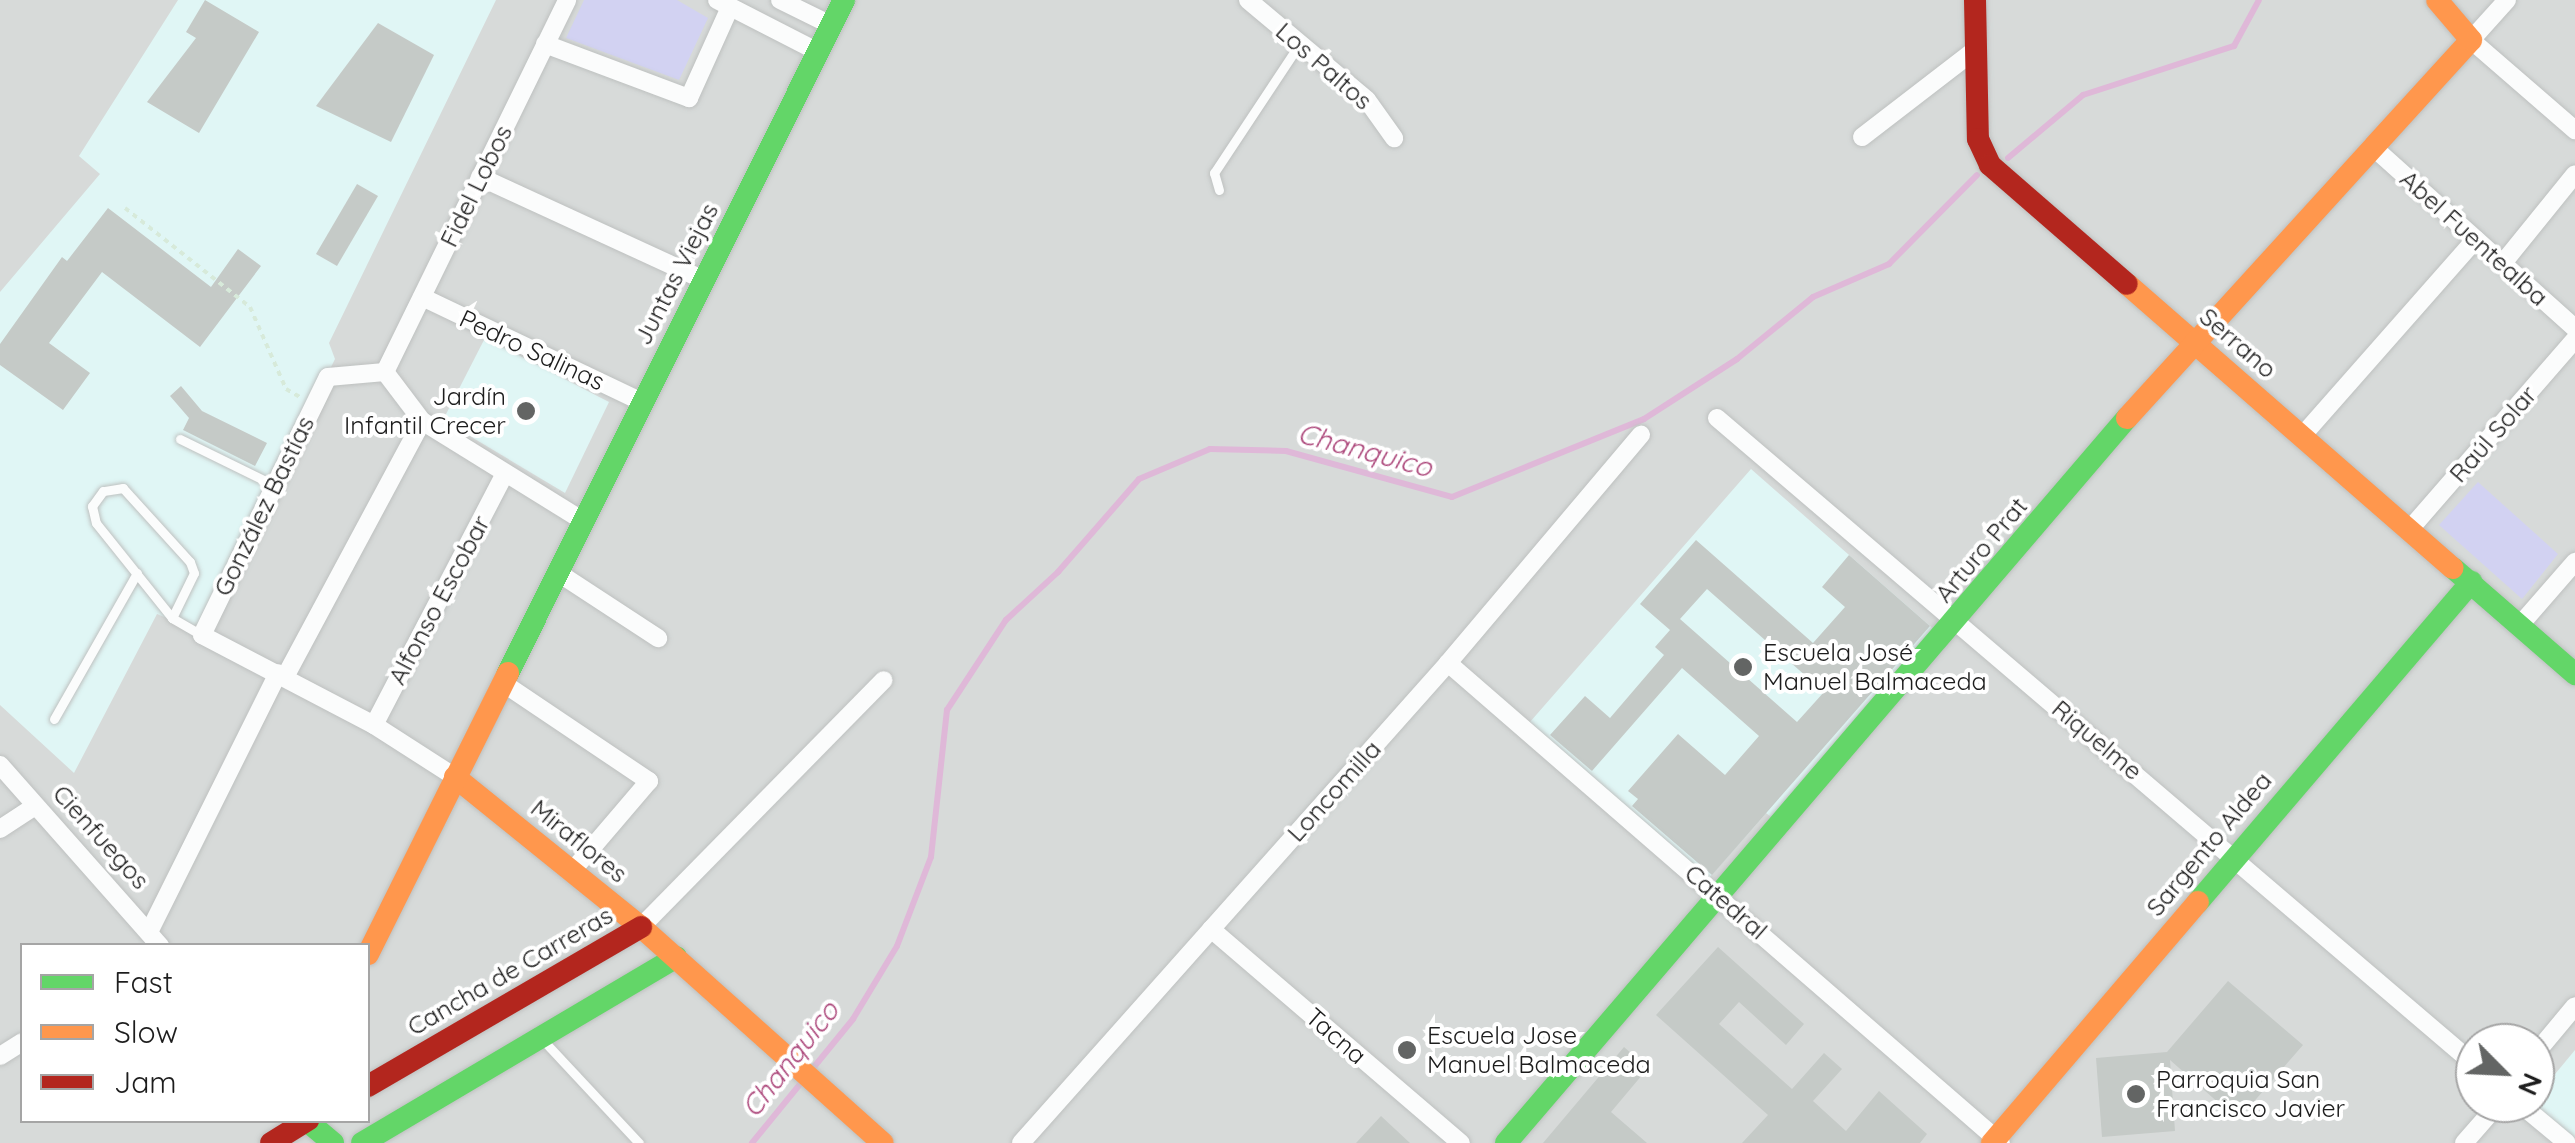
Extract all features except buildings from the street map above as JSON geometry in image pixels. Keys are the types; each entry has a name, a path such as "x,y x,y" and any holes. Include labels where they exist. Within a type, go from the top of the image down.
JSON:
{"street":[{"name":"Fidel Lobos","path":"385,372 567,0"},
{"path":"780,0 831,25"},
{"name":"Juntas Viejas","path":"370,950 844,0"},
{"name":"Los Paltos","path":"1248,0 1366,100 1394,138"},
{"name":"Serrano","path":"1975,0 1978,139 1990,165 2575,674"},
{"path":"2437,0 2470,40 2575,130"},
{"name":"Arturo Prat","path":"1506,1143 2194,340 2507,0"},
{"path":"545,44 690,98 724,4 818,52"},
{"path":"1862,138 1975,50"},
{"name":"Abel Fuentealba","path":"2374,148 2575,328"},
{"path":"2503,264 2575,174"},
{"path":"480,177 704,280"},
{"path":"2303,435 2476,240"},
{"name":"Pedro Salinas","path":"422,297 642,402"},
{"name":"Raúl Solar","path":"2410,530 2575,339"},
{"path":"385,372 422,421 583,521"},
{"name":"González Bastías","path":"202,635 328,377 385,372"},
{"name":"Riquelme","path":"1717,418 2236,856 2455,1048"},
{"path":"155,939 281,675 422,421"},
{"name":"Loncomilla","path":"1021,1143 1448,663 1641,435"},
{"name":"Alfonso Escobar","path":"374,725 504,475"},
{"path":"2520,625 2575,562"},
{"path":"557,572 658,638"},
{"name":"Sargento Aldea","path":"1996,1141 2471,582"},
{"name":"Miraflores","path":"202,635 374,725 455,777 641,926 801,1065 816,1086 883,1143"},
{"name":"Catedral","path":"1448,663 1996,1141"},
{"name":"Cancha de Carreras","path":"370,1085 641,926 884,680"},
{"path":"503,682 649,781 572,871"},
{"name":"Cienfuegos","path":"0,765 155,939"},
{"path":"0,829 36,806"},
{"name":"Tacna","path":"1211,928 1460,1143"},
{"path":"362,1143 676,957"},
{"path":"2555,1030 2575,1006"},
{"path":"271,1143 304,1123"},
{"path":"309,1123 334,1143"},
{"path":"2464,1143 2482,1123"},
{"path":"2542,1123 2566,1143"}],"lane":[{"path":"1218,190 1214,173 1298,46"},
{"path":"180,439 274,484"},
{"path":"172,618 194,573 190,562 123,488 103,491 90,514 172,618 202,635"},
{"path":"54,719 137,574"},
{"path":"540,1037 640,1143"}],"path":[{"path":"125,208 250,307 286,389 314,404"}],"shaded area":[{"path":"0,0 2575,0 2575,1143 0,1143"},
{"path":"178,0 496,0 329,343 335,359 201,632 157,614 74,773 0,705 0,292 100,174 79,156"},
{"path":"584,0 677,0 708,18 679,80 566,38"},
{"name":"Jardín Infantil Crecer","path":"485,338 609,402 565,493 443,420"},
{"name":"Escuela José Manuel Balmaceda","path":"1751,469 1938,633 1775,820 1766,813 1708,879 1530,722"},
{"path":"2478,482 2558,554 2522,599 2439,525"},
{"path":"2575,1050 2575,1140 2555,1123 2555,1074"}],"waterway":[{"path":"2008,158 2083,95 2234,46 2259,0"},
{"name":"Chanquico","path":"752,1143 853,1019 897,946 931,857 947,710 1006,620 1058,572 1139,479 1210,449 1286,451 1452,497 1644,419 1737,359 1813,297 1889,264 1977,175"}],"traffic: fast":[{"path":"508,673 844,0"},
{"path":"1506,1143 2127,418"},
{"path":"2453,568 2575,674"},
{"path":"2198,902 2471,582"},
{"path":"362,1143 676,957"},
{"path":"309,1123 333,1143"}],"traffic: slow":[{"path":"2127,418 2471,40 2437,0"},
{"path":"2127,284 2453,568"},
{"path":"370,950 508,673"},
{"path":"455,777 641,927 883,1143"},
{"path":"1992,1143 2198,902"}],"traffic: jam":[{"path":"1975,0 1978,139 1990,165 2127,284"},
{"path":"370,1085 641,927"},
{"path":"271,1143 303,1123"}],"place":[{"name":"Jardín Infantil Crecer","path":"526,411"},
{"name":"Escuela José Manuel Balmaceda","path":"1743,667"},
{"name":"Escuela Jose Manuel Balmaceda","path":"1407,1050"},
{"name":"Parroquia San Francisco Javier","path":"2136,1094"}]}
